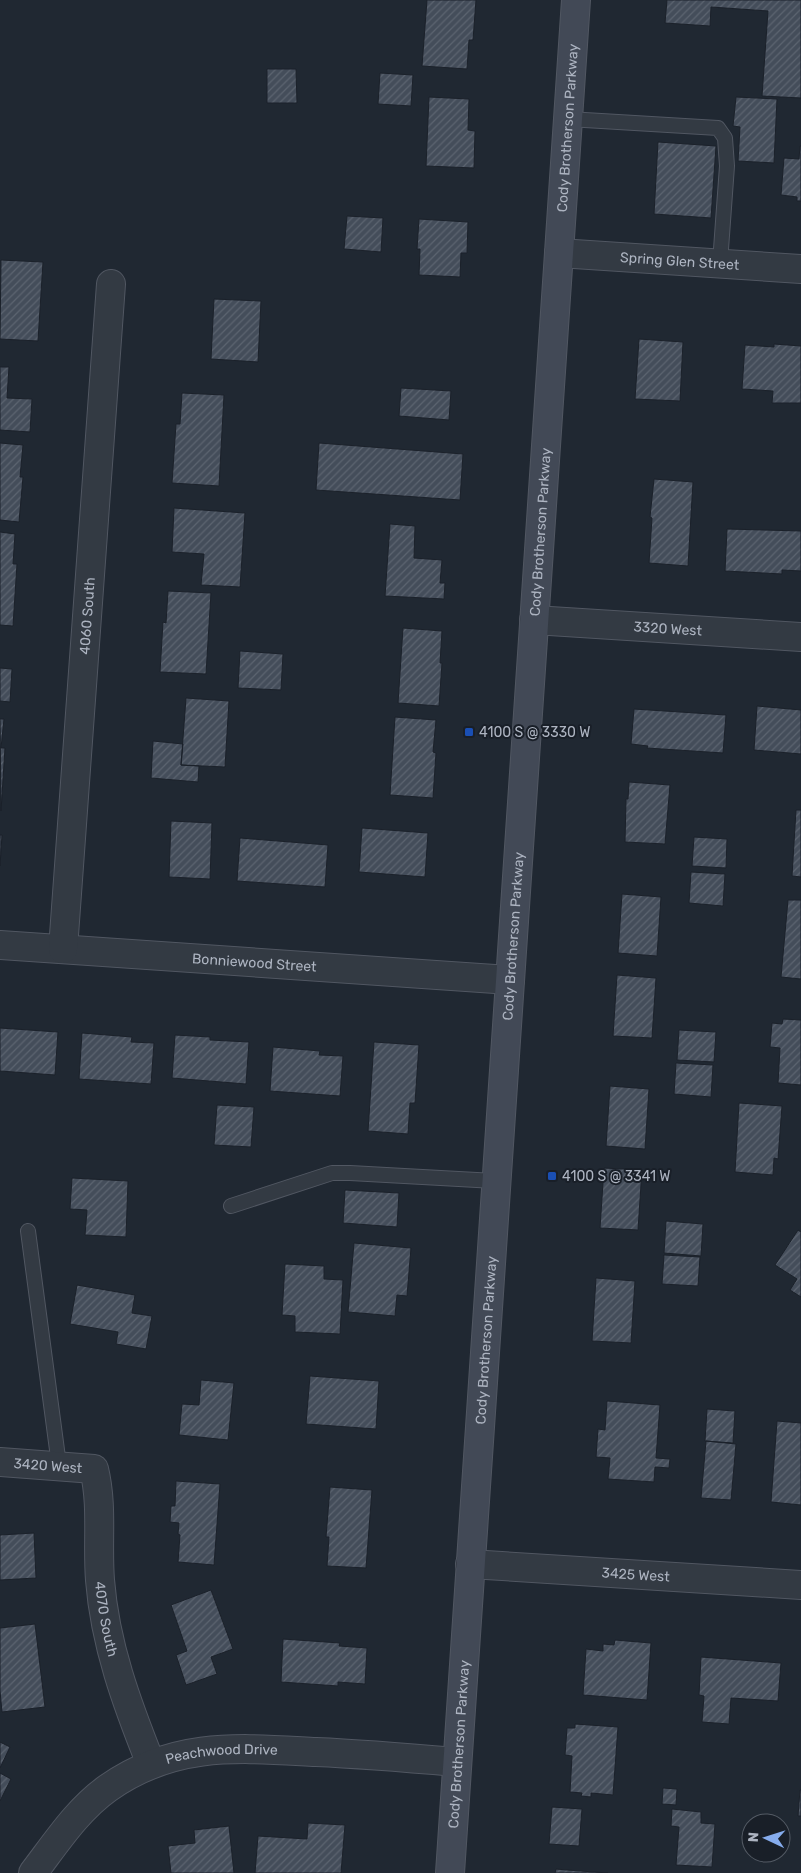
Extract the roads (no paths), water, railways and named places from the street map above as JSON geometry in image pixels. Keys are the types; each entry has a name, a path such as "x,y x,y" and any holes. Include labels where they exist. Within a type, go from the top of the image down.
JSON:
{"main road":[{"name":"Cody Brotherson Parkway","path":"450,1873 495,1181 576,0"}],"street":[{"name":"Spring Glen Street","path":"560,253 801,269"},
{"name":"4060 South","path":"63,949 111,284"},
{"name":"3320 West","path":"534,620 801,637"},
{"name":"Bonniewood Street","path":"0,945 510,980"},
{"name":"3420 West","path":"0,1462 94,1469"},
{"name":"4070 South","path":"94,1469 99,1487 100,1578 104,1620 112,1657 124,1695 151,1764"},
{"name":"3425 West","path":"470,1564 801,1585"},
{"name":"Peachwood Drive","path":"33,1873 71,1822 88,1804 126,1776 151,1764 183,1754 239,1748 373,1755 456,1762"}],"lane":[{"path":"568,119 718,128 725,138 727,166 720,263"},
{"path":"231,1206 332,1173 350,1172 495,1181"},
{"path":"28,1231 60,1465"}],"place":[{"name":"4100 S @ 3330 W","path":"469,732"},
{"name":"4100 S @ 3341 W","path":"552,1176"}]}
